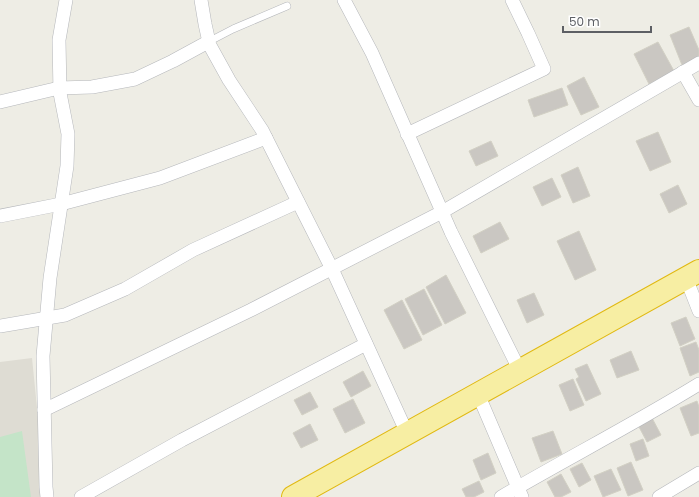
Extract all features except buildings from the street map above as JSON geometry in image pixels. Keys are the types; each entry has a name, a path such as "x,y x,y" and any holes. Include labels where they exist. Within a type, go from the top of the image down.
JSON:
{"highway":[{"path":"294,497 692,274"}],"street":[{"path":"47,497 43,356 50,278 67,166 68,134 59,88 59,40 66,0"},
{"path":"201,0 208,42 229,80 262,130 332,269 407,434"},
{"path":"344,0 372,53 442,212 520,371"},
{"path":"407,134 544,69 512,0"},
{"path":"0,102 59,88 92,87 134,79 173,61 208,42"},
{"path":"44,410 251,310 442,212 699,63"},
{"path":"683,72 699,100"},
{"path":"0,216 61,204 160,178 266,138"},
{"path":"0,326 65,315 125,289 193,250 298,202"},
{"path":"692,274 699,311"},
{"path":"81,497 182,440 366,344"},
{"path":"501,497 520,492 548,469 657,410 699,384"},
{"path":"478,394 520,492"},
{"path":"659,497 699,473"}],"lane":[{"path":"208,42 233,29 287,6"}],"shaded area":[{"path":"32,358 46,497 0,497 0,362"}],"green space":[{"path":"22,431 31,497 0,497 0,437"}]}
